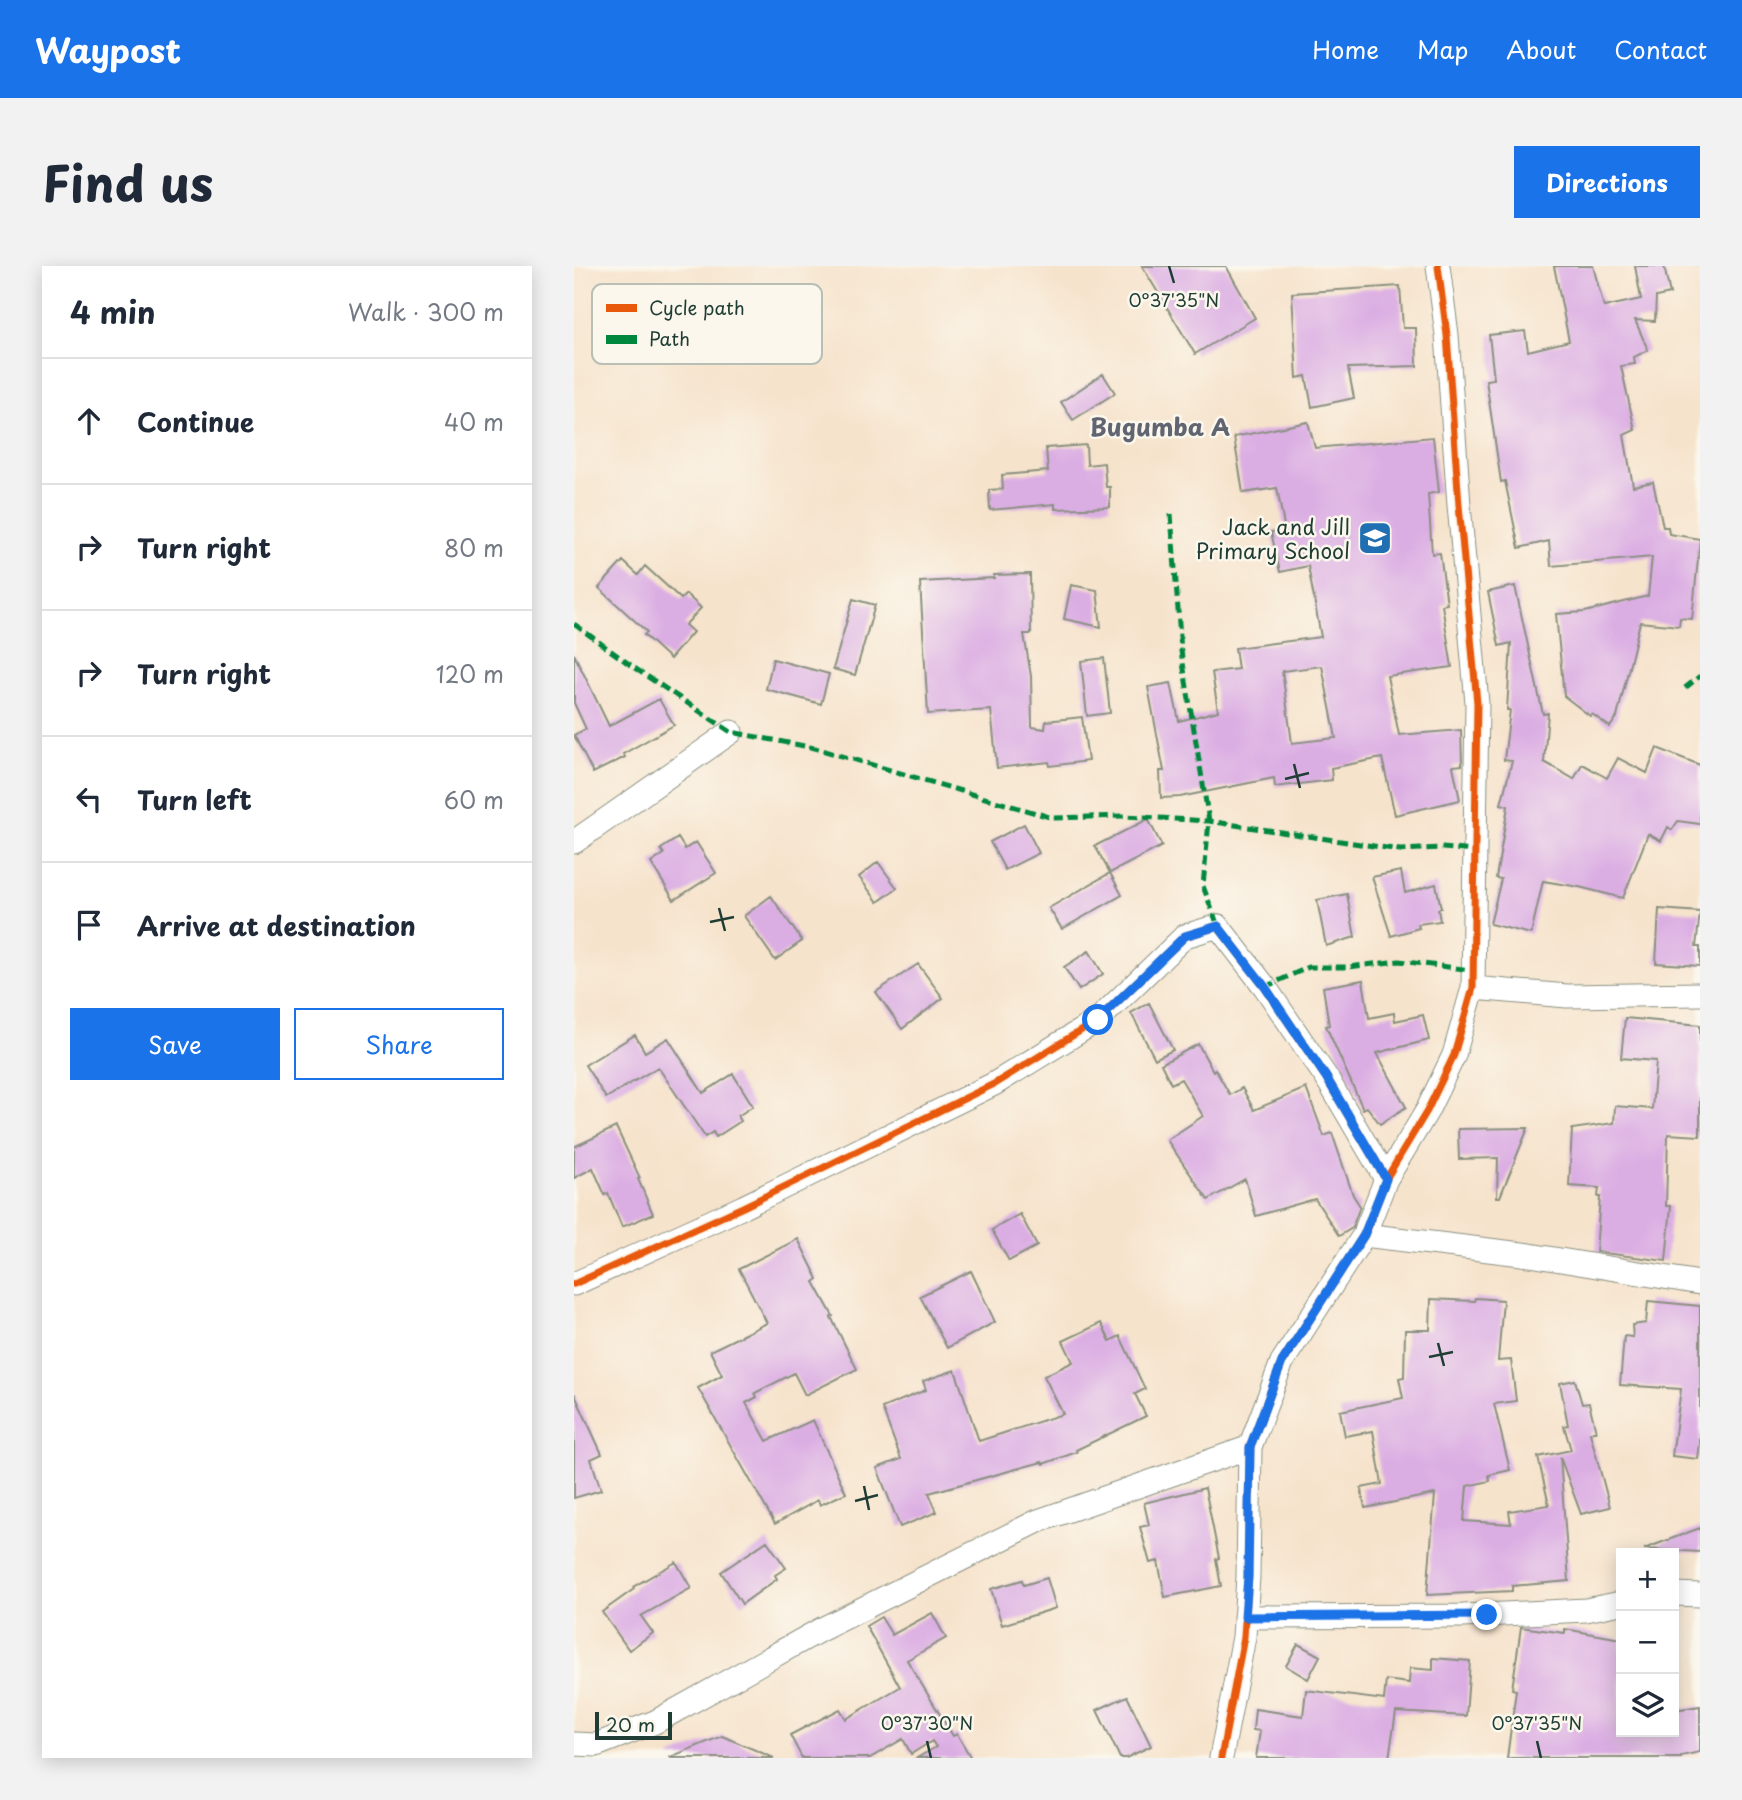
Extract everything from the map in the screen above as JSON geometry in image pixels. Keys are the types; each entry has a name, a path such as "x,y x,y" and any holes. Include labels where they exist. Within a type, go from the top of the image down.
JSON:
{"street":[{"path":"1221,1758 1244,1637 1248,1577 1250,1447 1282,1362 1364,1235 1386,1179 1427,1111 1454,1055 1473,988 1477,703 1447,335 1438,266"},
{"path":"574,842 732,732"},
{"path":"574,1284 743,1207 993,1084 1098,1020 1185,936 1218,926 1265,987 1326,1077 1386,1179"},
{"path":"1473,988 1567,996 1700,994"},
{"path":"1364,1235 1530,1255 1700,1283"},
{"path":"574,1744 596,1745 655,1722 820,1630 1038,1521 1250,1447"},
{"path":"1679,1594 1700,1595"},
{"path":"1245,1617 1463,1616 1586,1610 1616,1604"}],"building":[{"path":"1142,266 1226,266 1255,318 1195,354"},
{"path":"1554,266 1593,266 1604,307 1641,299 1635,266 1664,266 1670,294 1656,297 1655,321 1635,320 1648,350 1634,357 1635,364 1621,366 1635,430 1624,435 1633,486 1653,482 1663,527 1668,527 1669,534 1700,539 1692,619 1680,618 1679,626 1640,622 1617,717 1610,727 1564,696 1556,614 1585,612 1648,596 1652,557 1551,566 1549,541 1519,548 1505,481 1501,482 1486,380 1494,379 1489,335 1525,331 1528,351 1569,341"},
{"path":"1400,286 1403,328 1416,328 1417,366 1348,368 1354,398 1312,407 1306,376 1297,378 1292,293"},
{"path":"1103,374 1115,393 1073,420 1061,402"},
{"path":"1308,422 1315,448 1433,437 1439,492 1428,494 1432,554 1440,553 1447,604 1442,605 1452,667 1387,676 1399,735 1461,730 1462,765 1453,766 1460,800 1395,815 1382,758 1331,768 1332,780 1275,787 1274,778 1180,797 1161,798 1160,771 1164,771 1148,687 1171,683 1179,721 1218,711 1212,672 1238,669 1235,648 1321,637 1308,566 1280,572 1271,532 1285,531 1277,488 1243,493 1234,437","holes":["1322,666 1336,738 1292,743 1282,671"]},
{"path":"1086,445 1087,465 1104,463 1106,487 1110,487 1110,507 1055,509 1055,504 990,510 989,490 1003,489 1002,475 1048,471 1046,448"},
{"path":"623,561 638,575 645,566 681,599 686,594 701,608 685,625 693,632 670,659 644,635 647,632 599,588"},
{"path":"1030,574 1031,634 1024,634 1031,676 1032,727 1045,729 1046,721 1082,717 1088,761 997,768 991,710 928,714 920,582"},
{"path":"1071,585 1097,590 1101,627 1064,619"},
{"path":"1515,586 1543,714 1548,713 1544,762 1574,779 1582,764 1607,778 1618,758 1647,773 1657,748 1700,765 1700,824 1678,821 1672,830 1668,827 1661,841 1648,834 1623,898 1543,881 1531,934 1490,924 1501,879 1496,878 1508,806 1501,804 1512,761 1504,760 1510,710 1507,710 1511,643 1499,646 1488,592"},
{"path":"853,599 875,605 855,675 833,669"},
{"path":"574,654 609,726 659,699 674,725 623,754 625,757 593,773 574,735 586,729 574,703"},
{"path":"1104,658 1110,713 1087,716 1081,661"},
{"path":"773,659 829,674 821,704 766,689"},
{"path":"1148,819 1162,846 1110,873 1095,846"},
{"path":"1024,824 1039,853 1005,870 990,842"},
{"path":"678,838 685,849 696,842 716,873 674,900 651,863 664,854 661,849"},
{"path":"878,862 897,888 878,902 859,877"},
{"path":"1401,871 1405,893 1436,884 1441,908 1438,909 1440,921 1418,924 1419,928 1391,936 1372,877"},
{"path":"1110,873 1122,895 1062,929 1049,908"},
{"path":"1347,894 1355,937 1326,946 1317,900"},
{"path":"771,896 802,941 775,960 744,916"},
{"path":"1659,909 1700,912 1696,947 1700,947 1700,966 1656,963"},
{"path":"1089,951 1103,974 1079,990 1064,967"},
{"path":"918,964 943,998 902,1029 876,992"},
{"path":"1363,980 1369,1018 1394,1013 1395,1021 1423,1015 1429,1040 1377,1053 1406,1107 1380,1124 1367,1107 1363,1109 1326,1026 1329,1025 1323,987"},
{"path":"1149,1003 1173,1050 1155,1059 1131,1013"},
{"path":"1625,1018 1700,1025 1700,1136 1668,1134 1666,1206 1671,1206 1666,1261 1596,1252 1599,1188 1569,1186 1572,1129 1614,1123 1615,1106 1652,1109 1656,1061 1621,1058"},
{"path":"635,1035 645,1052 668,1038 703,1093 733,1074 753,1106 738,1116 741,1121 716,1137 713,1132 705,1137 658,1067 606,1098 585,1065"},
{"path":"1198,1044 1230,1095 1242,1088 1254,1110 1306,1088 1324,1136 1332,1133 1353,1195 1360,1206 1352,1228 1339,1236 1315,1199 1256,1216 1245,1179 1208,1200 1167,1140 1203,1116 1181,1079 1171,1084 1161,1064"},
{"path":"616,1127 640,1178 638,1179 653,1214 622,1227 608,1193 605,1195 593,1168 574,1178 574,1147"},
{"path":"1528,1128 1500,1197 1497,1197 1498,1158 1459,1159 1458,1129"},
{"path":"1020,1214 1037,1246 1009,1261 992,1230"},
{"path":"798,1239 818,1279 814,1282 857,1369 805,1395 794,1373 755,1393 757,1397 746,1403 767,1441 813,1420 846,1493 820,1505 818,1500 775,1524 698,1388 722,1375 710,1351 767,1323 739,1269"},
{"path":"971,1271 995,1322 947,1348 920,1296"},
{"path":"1475,1298 1503,1300 1498,1361 1511,1360 1516,1401 1494,1404 1510,1470 1489,1475 1490,1481 1467,1486 1464,1521 1511,1524 1509,1511 1549,1505 1538,1457 1571,1450 1564,1426 1568,1425 1560,1383 1575,1380 1582,1404 1589,1403 1596,1431 1590,1433 1610,1507 1581,1514 1560,1457 1569,1581 1512,1586 1512,1591 1427,1595 1435,1494 1365,1508 1361,1488 1382,1484 1373,1431 1345,1436 1340,1411 1403,1398 1399,1378 1404,1377 1405,1330 1430,1330 1431,1299 1474,1301"},
{"path":"1648,1301 1700,1306 1698,1459 1672,1456 1681,1389 1620,1385 1624,1336 1633,1337 1632,1325 1646,1323"},
{"path":"1101,1323 1110,1341 1120,1336 1145,1389 1135,1394 1146,1416 1076,1450 1077,1452 1043,1464 1042,1462 929,1493 937,1512 900,1527 877,1468 901,1459 882,1408 926,1390 923,1381 955,1370 979,1441 1063,1414 1044,1376 1073,1362 1063,1341"},
{"path":"574,1393 602,1454 591,1459 601,1490 574,1498"},
{"path":"1205,1488 1219,1558 1216,1559 1221,1586 1165,1597 1158,1561 1150,1563 1140,1527 1149,1525 1144,1503"},
{"path":"1700,1528 1700,1552 1679,1551 1679,1548 1647,1548"},
{"path":"767,1541 786,1568 775,1575 777,1579 742,1604 721,1572"},
{"path":"676,1562 691,1588 641,1616 653,1633 629,1650 602,1612 634,1589 633,1587"},
{"path":"1047,1578 1056,1608 1002,1625 991,1589 1022,1580 1024,1585"},
{"path":"932,1613 946,1638 907,1660 953,1736 957,1734 971,1758 917,1758 936,1747 932,1741 911,1754 903,1739 870,1758 802,1758 790,1735 840,1709 846,1719 900,1687 866,1626 881,1617 892,1635"},
{"path":"1521,1627 1565,1633 1565,1629 1616,1638 1616,1737 1679,1737 1679,1709 1700,1706 1700,1752 1681,1758 1507,1758 1516,1690 1512,1689"},
{"path":"1298,1644 1320,1656 1308,1679 1286,1666"},
{"path":"1433,1658 1470,1661 1466,1716 1396,1712 1389,1758 1256,1758 1260,1731 1253,1730 1255,1709 1303,1716 1306,1690 1384,1700 1386,1680 1409,1683 1410,1668 1433,1670"},
{"path":"1127,1696 1151,1746 1126,1758 1120,1758 1097,1710"},
{"path":"722,1736 774,1758 670,1757"}],"marked path":[{"path":"1171,514 1181,651 1209,821 1203,886 1218,926"},
{"path":"574,624 731,732 815,748 1053,818 1125,816 1209,821 1400,850 1442,848 1476,851"},
{"path":"1685,688 1700,676"},
{"path":"1265,987 1309,967 1348,967 1399,961 1472,970"}],"cycle path":[{"path":"1221,1758 1244,1637 1248,1577 1250,1447 1282,1362 1364,1235 1386,1179 1427,1111 1454,1055 1473,988 1477,703 1447,335 1438,266"},
{"path":"574,1284 743,1207 994,1084 1098,1020 1185,936 1218,926 1265,987 1326,1077 1386,1179"}],"place":[{"name":"Jack and Jill Primary School","path":"1375,538"}],"district":[{"name":"Bugumba A","path":"1160,426"}],"route":[{"path":"1098,1020 1185,936 1218,926 1265,987 1326,1077 1386,1179 1364,1235 1282,1362 1250,1447 1245,1617 1487,1615"}]}
